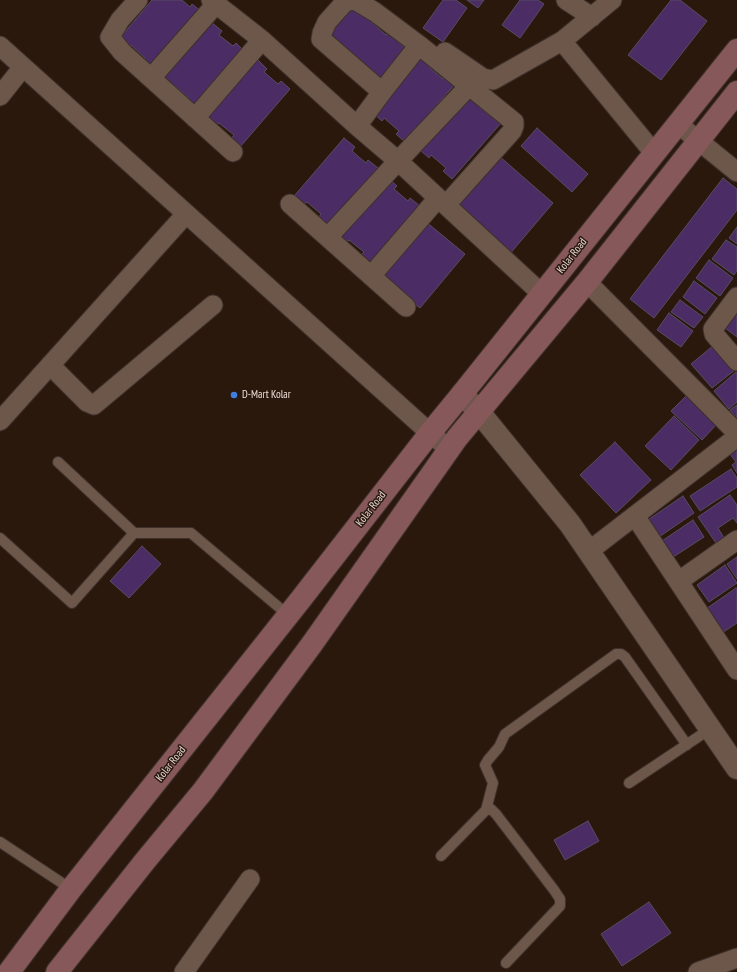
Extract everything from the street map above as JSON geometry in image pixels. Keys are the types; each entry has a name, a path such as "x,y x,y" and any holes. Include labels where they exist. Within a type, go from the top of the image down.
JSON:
{"main road":[{"name":"Kolar Road","path":"9,972 70,889 445,415 737,50"},
{"path":"57,972 203,791 312,644 463,431 587,282 737,92"}],"street":[{"path":"138,0 120,20 110,37 122,52 233,152"},
{"path":"371,276 512,131 514,126 514,122 419,45 375,12 354,0 345,2 327,22 321,39 382,92"},
{"path":"370,0 483,78 489,80 493,80 562,41 612,0"},
{"path":"566,0 592,17"},
{"path":"151,78 214,2 262,40 398,161 542,294"},
{"path":"195,118 262,40"},
{"path":"562,41 654,153"},
{"path":"357,126 419,45"},
{"path":"0,46 186,214 445,415 570,524 737,768"},
{"path":"0,96 23,67"},
{"path":"328,237 469,86"},
{"path":"678,124 737,172"},
{"path":"290,204 406,307"},
{"path":"0,421 186,214"},
{"path":"587,282 737,433"},
{"path":"737,297 713,329 714,334 737,360"},
{"path":"50,365 87,402 94,405 212,305"},
{"path":"445,415 463,431"},
{"path":"589,551 737,437"},
{"path":"635,516 679,581 730,646 737,670"},
{"path":"679,581 737,540"},
{"path":"184,972 250,879"},
{"path":"698,972 737,958"}],"lane":[{"path":"58,462 134,533 191,533 288,615"},
{"path":"0,538 72,603 134,533"},
{"path":"441,856 486,810 493,783 485,765 500,747 505,734 616,654 621,654 625,657 687,745"},
{"path":"629,783 710,729"},
{"path":"486,810 491,809 496,814 560,899 560,906 506,963"},
{"path":"0,842 70,889"}],"building":[{"path":"152,0 182,0 190,7 192,4 202,12 152,69 142,61 145,58 131,45 128,48 119,39"},
{"path":"443,0 456,0 467,8 443,42 423,28"},
{"path":"467,0 484,0 478,8"},
{"path":"520,0 538,0 544,4 520,38 502,25"},
{"path":"671,0 680,0 707,21 661,80 628,55"},
{"path":"354,1 373,19 371,22 386,35 388,33 408,51 377,86 322,36"},
{"path":"211,22 222,31 219,35 233,46 236,43 245,52 195,109 186,101 189,98 174,85 172,88 162,79"},
{"path":"421,55 432,64 429,67 443,79 446,76 455,84 405,142 396,134 399,131 384,118 382,121 372,112"},
{"path":"257,59 267,69 264,72 278,84 281,81 290,89 240,147 231,139 234,135 219,123 217,125 207,117"},
{"path":"468,92 479,101 476,104 490,116 492,113 502,122 452,179 443,171 446,168 431,155 429,158 419,149"},
{"path":"537,128 588,174 572,192 521,146"},
{"path":"344,138 355,147 352,151 366,163 368,160 378,168 328,225 319,217 321,214 307,202 304,204 295,195"},
{"path":"499,156 553,203 508,256 453,209"},
{"path":"386,176 397,186 394,189 408,201 410,198 420,206 370,264 361,255 364,252 349,240 347,242 337,234"},
{"path":"723,178 737,189 737,210 654,318 630,299"},
{"path":"425,221 465,254 420,308 380,276"},
{"path":"737,227 737,244 729,238"},
{"path":"726,240 737,247 737,271 734,275 712,259"},
{"path":"709,260 733,278 720,296 696,278"},
{"path":"694,281 717,298 705,314 683,297"},
{"path":"680,300 703,317 694,328 671,312"},
{"path":"737,311 737,337 725,328"},
{"path":"669,313 693,331 681,347 657,330"},
{"path":"714,345 735,370 712,388 691,364"},
{"path":"736,372 737,402 729,409 714,391"},
{"path":"687,395 717,424 702,440 671,411"},
{"path":"737,405 737,420 730,410"},
{"path":"674,416 699,440 671,470 645,446"},
{"path":"615,442 651,480 616,513 580,475"},
{"path":"737,449 737,473 732,465 736,462 730,454"},
{"path":"731,469 737,478 737,487 700,511 690,496"},
{"path":"730,495 737,505 737,523 733,518 718,528 724,538 716,543 698,517"},
{"path":"683,496 694,513 653,541 642,524"},
{"path":"693,520 704,537 667,561 656,545"},
{"path":"142,546 161,564 129,598 110,581"},
{"path":"737,557 737,579 727,564"},
{"path":"725,565 737,583 709,602 697,585"},
{"path":"736,588 737,623 722,633 706,609"},
{"path":"588,821 599,841 565,860 554,840"},
{"path":"649,902 671,933 622,966 601,934"}],"place":[{"name":"D-Mart Kolar","path":"234,395"}]}
